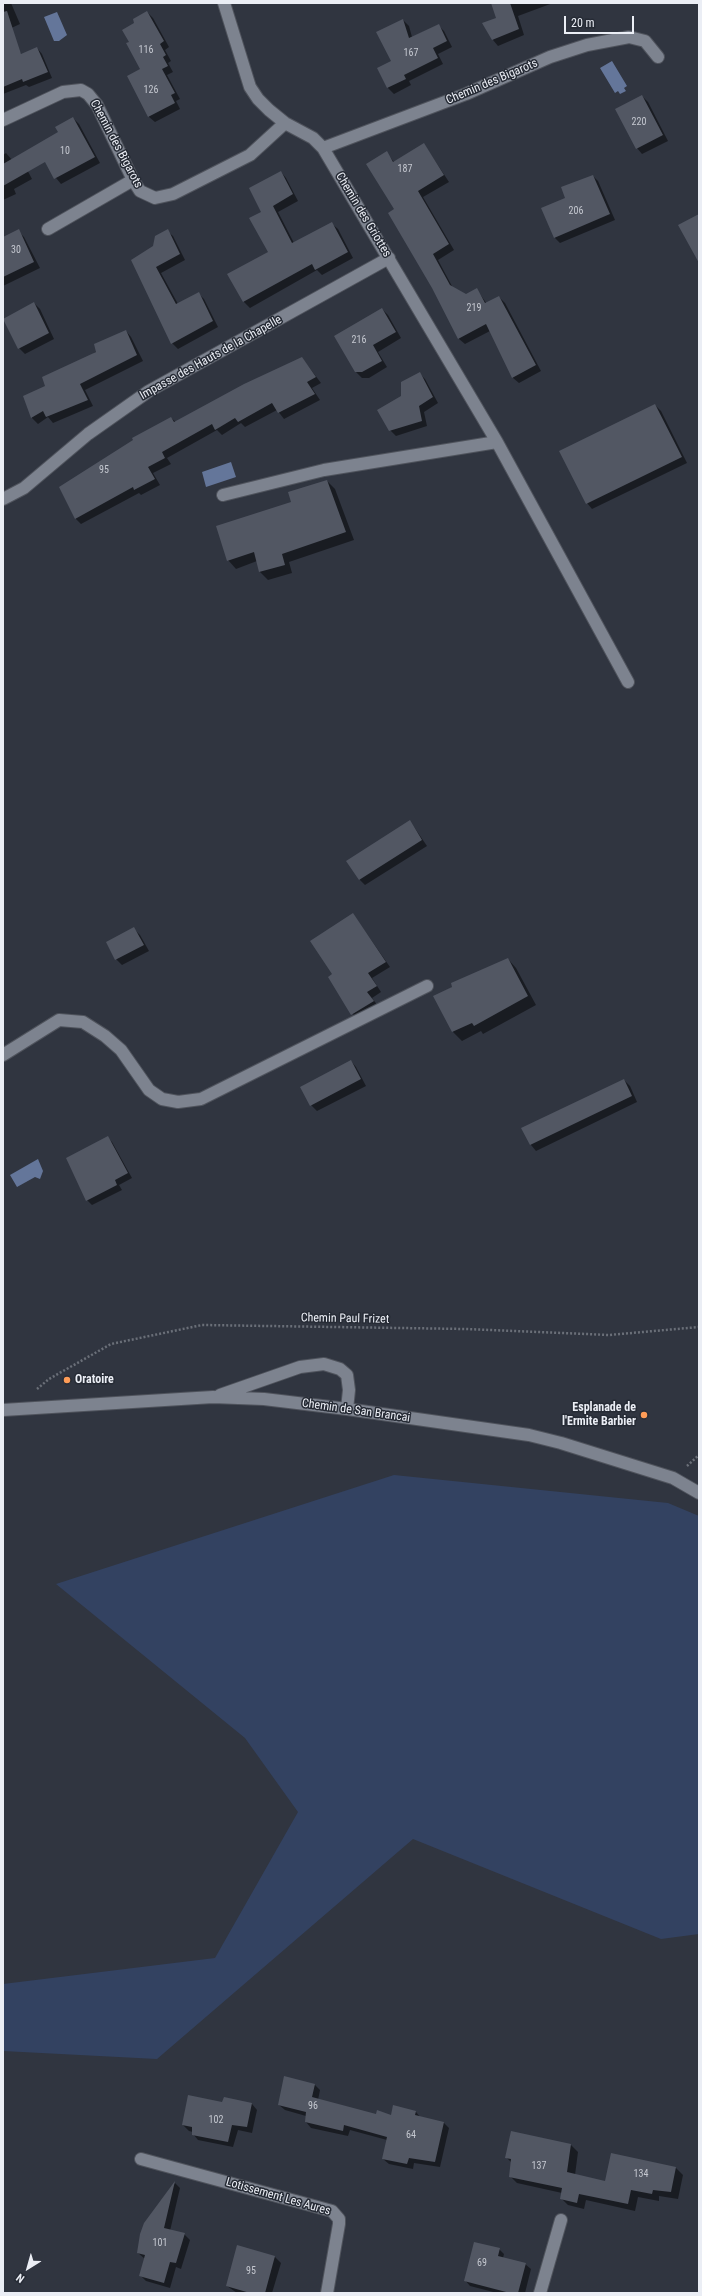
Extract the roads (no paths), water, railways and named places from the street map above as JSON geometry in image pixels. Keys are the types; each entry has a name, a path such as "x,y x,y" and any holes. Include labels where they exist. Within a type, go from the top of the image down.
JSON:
{"street":[{"name":"Chemin des Griottes","path":"224,3 250,87 258,99 285,123 314,138 323,148 497,442 628,682"},
{"name":"Chemin des Bigarots","path":"323,148 466,94 550,57 587,45 629,37 645,41 658,57"},
{"name":"Chemin des Bigarots","path":"3,120 63,92 80,90 88,94 97,105 133,180 140,191 147,196 163,198 250,155 285,123"},
{"path":"48,229 133,180"},
{"name":"Impasse des Hauts de la Chapelle","path":"3,499 24,488 88,434 149,391 389,258"},
{"path":"223,495 324,470 497,442"},
{"path":"3,1055 59,1020 82,1022 105,1036 121,1050 149,1090 162,1099 178,1102 193,1100 234,1084 426,986"},
{"path":"212,1397 300,1367 324,1364 340,1369 347,1375 349,1390 347,1409"},
{"name":"Chemin de San Brancai","path":"8,1410 212,1397 264,1399 347,1409 536,1436 673,1478 699,1493"},
{"name":"Lotissement Les Aures","path":"141,2159 332,2211 339,2219 339,2224 327,2293"},
{"path":"540,2293 561,2220"}],"place":[{"name":"Oratoire","path":"67,1380"},
{"name":"Esplanade de l'Ermite Barbier","path":"644,1415"}]}
